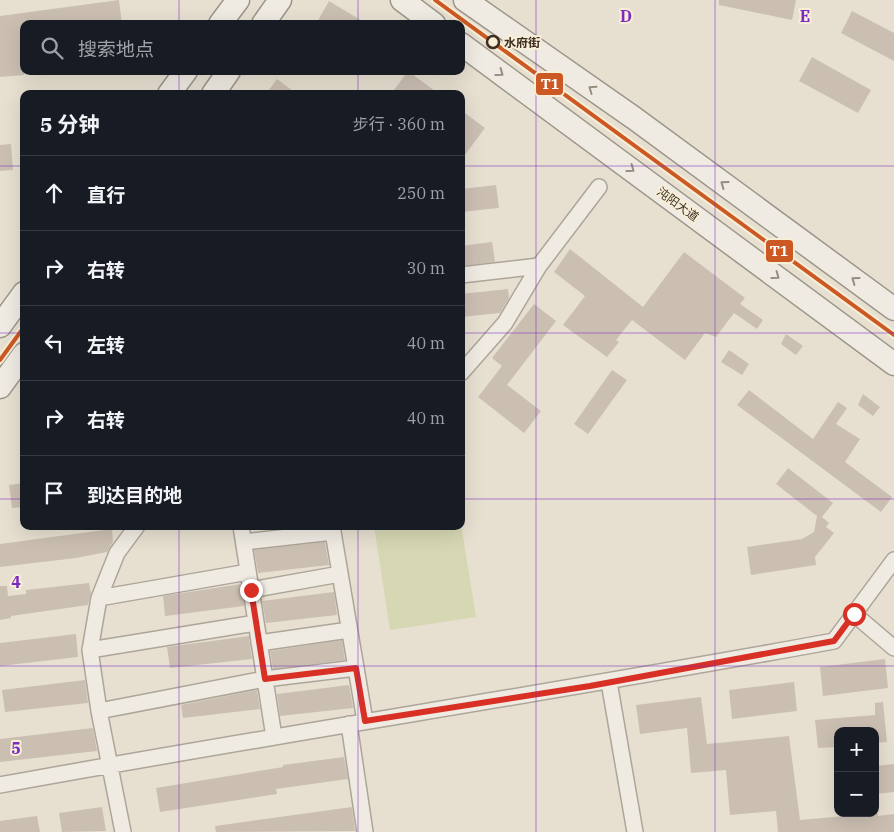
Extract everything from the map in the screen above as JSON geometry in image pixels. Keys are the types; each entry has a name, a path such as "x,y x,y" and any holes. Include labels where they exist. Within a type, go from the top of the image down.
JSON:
{"main road":[{"path":"223,20 238,0"},
{"path":"266,20 280,0"},
{"path":"402,0 429,20"},
{"path":"465,0 634,118 894,309"},
{"name":"沌阳大道","path":"465,47 894,364"},
{"path":"172,90 183,75"},
{"path":"215,90 226,75"},
{"path":"0,326 20,298"},
{"path":"0,387 20,360"}],"street":[{"path":"465,368 505,323 539,266 599,187"},
{"path":"465,275 539,266"},
{"path":"122,832 99,711 90,650 99,598 117,553 134,530"},
{"path":"242,530 274,737"},
{"path":"244,542 325,530"},
{"path":"332,530 365,721"},
{"path":"0,785 365,721 609,682 834,641 894,560"},
{"path":"99,598 248,572"},
{"path":"251,590 340,574"},
{"path":"854,614 894,648"},
{"path":"90,650 256,623"},
{"path":"259,643 349,630"},
{"path":"99,711 265,679 356,668"},
{"path":"609,682 635,832"},
{"path":"349,724 365,832"}],"green space":[{"path":"375,530 462,530 476,617 390,630"}],"building":[{"path":"119,0 122,20 20,20 20,75 24,75 0,77 0,16"},
{"path":"719,0 796,0 792,20 719,5"},
{"path":"329,1 360,20 318,20"},
{"path":"852,11 894,33 894,61 841,33"},
{"path":"812,57 871,90 858,113 799,81"},
{"path":"405,75 413,75 434,90 394,90"},
{"path":"277,79 292,90 269,90"},
{"path":"465,113 485,128 465,155"},
{"path":"11,144 13,170 0,171 0,145"},
{"path":"496,185 499,208 465,212 465,189"},
{"path":"492,242 495,262 465,266 465,245"},
{"path":"570,249 643,307 684,252 745,298 740,304 763,320 757,329 734,313 716,337 705,333 685,360 632,320 616,340 619,342 607,357 563,325 585,296 554,272"},
{"path":"508,289 509,298 500,313 465,317 465,294"},
{"path":"534,304 556,321 507,385 541,411 524,433 478,397 502,366 492,358"},
{"path":"786,334 803,346 796,355 781,344"},
{"path":"729,350 749,364 742,375 721,362"},
{"path":"612,370 627,380 588,434 574,424"},
{"path":"749,390 813,439 838,402 847,408 836,424 860,439 845,462 892,497 881,512 737,405"},
{"path":"863,394 880,407 873,416 858,405"},
{"path":"788,468 833,503 822,517 829,523 826,527 834,533 815,557 816,565 751,575 747,547 802,539 814,532 817,516 776,484"},
{"path":"20,484 20,507 12,508 9,485"},
{"path":"105,530 112,530 113,542 107,552 76,558 0,567 0,544"},
{"path":"325,542 329,565 258,573 254,550"},
{"path":"89,583 91,593 88,605 11,616 11,618 0,620 0,586 7,586 8,596 26,594 26,590"},
{"path":"241,584 244,606 165,616 163,596"},
{"path":"334,592 337,615 266,623 262,601"},
{"path":"76,634 78,657 0,666 0,643"},
{"path":"249,636 252,659 170,668 167,647"},
{"path":"342,640 345,660 273,669 270,651"},
{"path":"885,659 888,688 823,696 820,667"},
{"path":"85,680 88,703 5,712 2,690"},
{"path":"794,682 797,711 732,719 729,690"},
{"path":"349,685 353,708 280,716 277,694"},
{"path":"257,690 260,709 183,718 181,705"},
{"path":"701,697 707,744 789,736 800,820 834,817 879,817 894,814 894,832 778,832 776,811 730,815 726,770 691,773 687,728 640,734 636,705"},
{"path":"883,702 887,742 879,743 879,727 834,727 834,747 818,748 815,720 875,715 875,703"},
{"path":"93,728 97,751 0,762 0,739"},
{"path":"344,757 348,779 276,789 277,794 160,812 156,788 283,767 283,765"},
{"path":"894,764 894,792 879,794 879,766"},
{"path":"102,807 106,831 62,832 59,813"},
{"path":"352,807 355,831 216,832 215,826"},
{"path":"37,816 40,832 0,832 0,821"}],"transit line":[{"name":"T1","path":"435,0 462,20"},
{"name":"T1","path":"465,22 894,335"},
{"name":"T1","path":"0,360 20,332"}],"place":[{"name":"水府街","path":"493,42"}],"route":[{"path":"251,590 265,679 356,668 365,721 590,686 834,641 854,614"}]}
